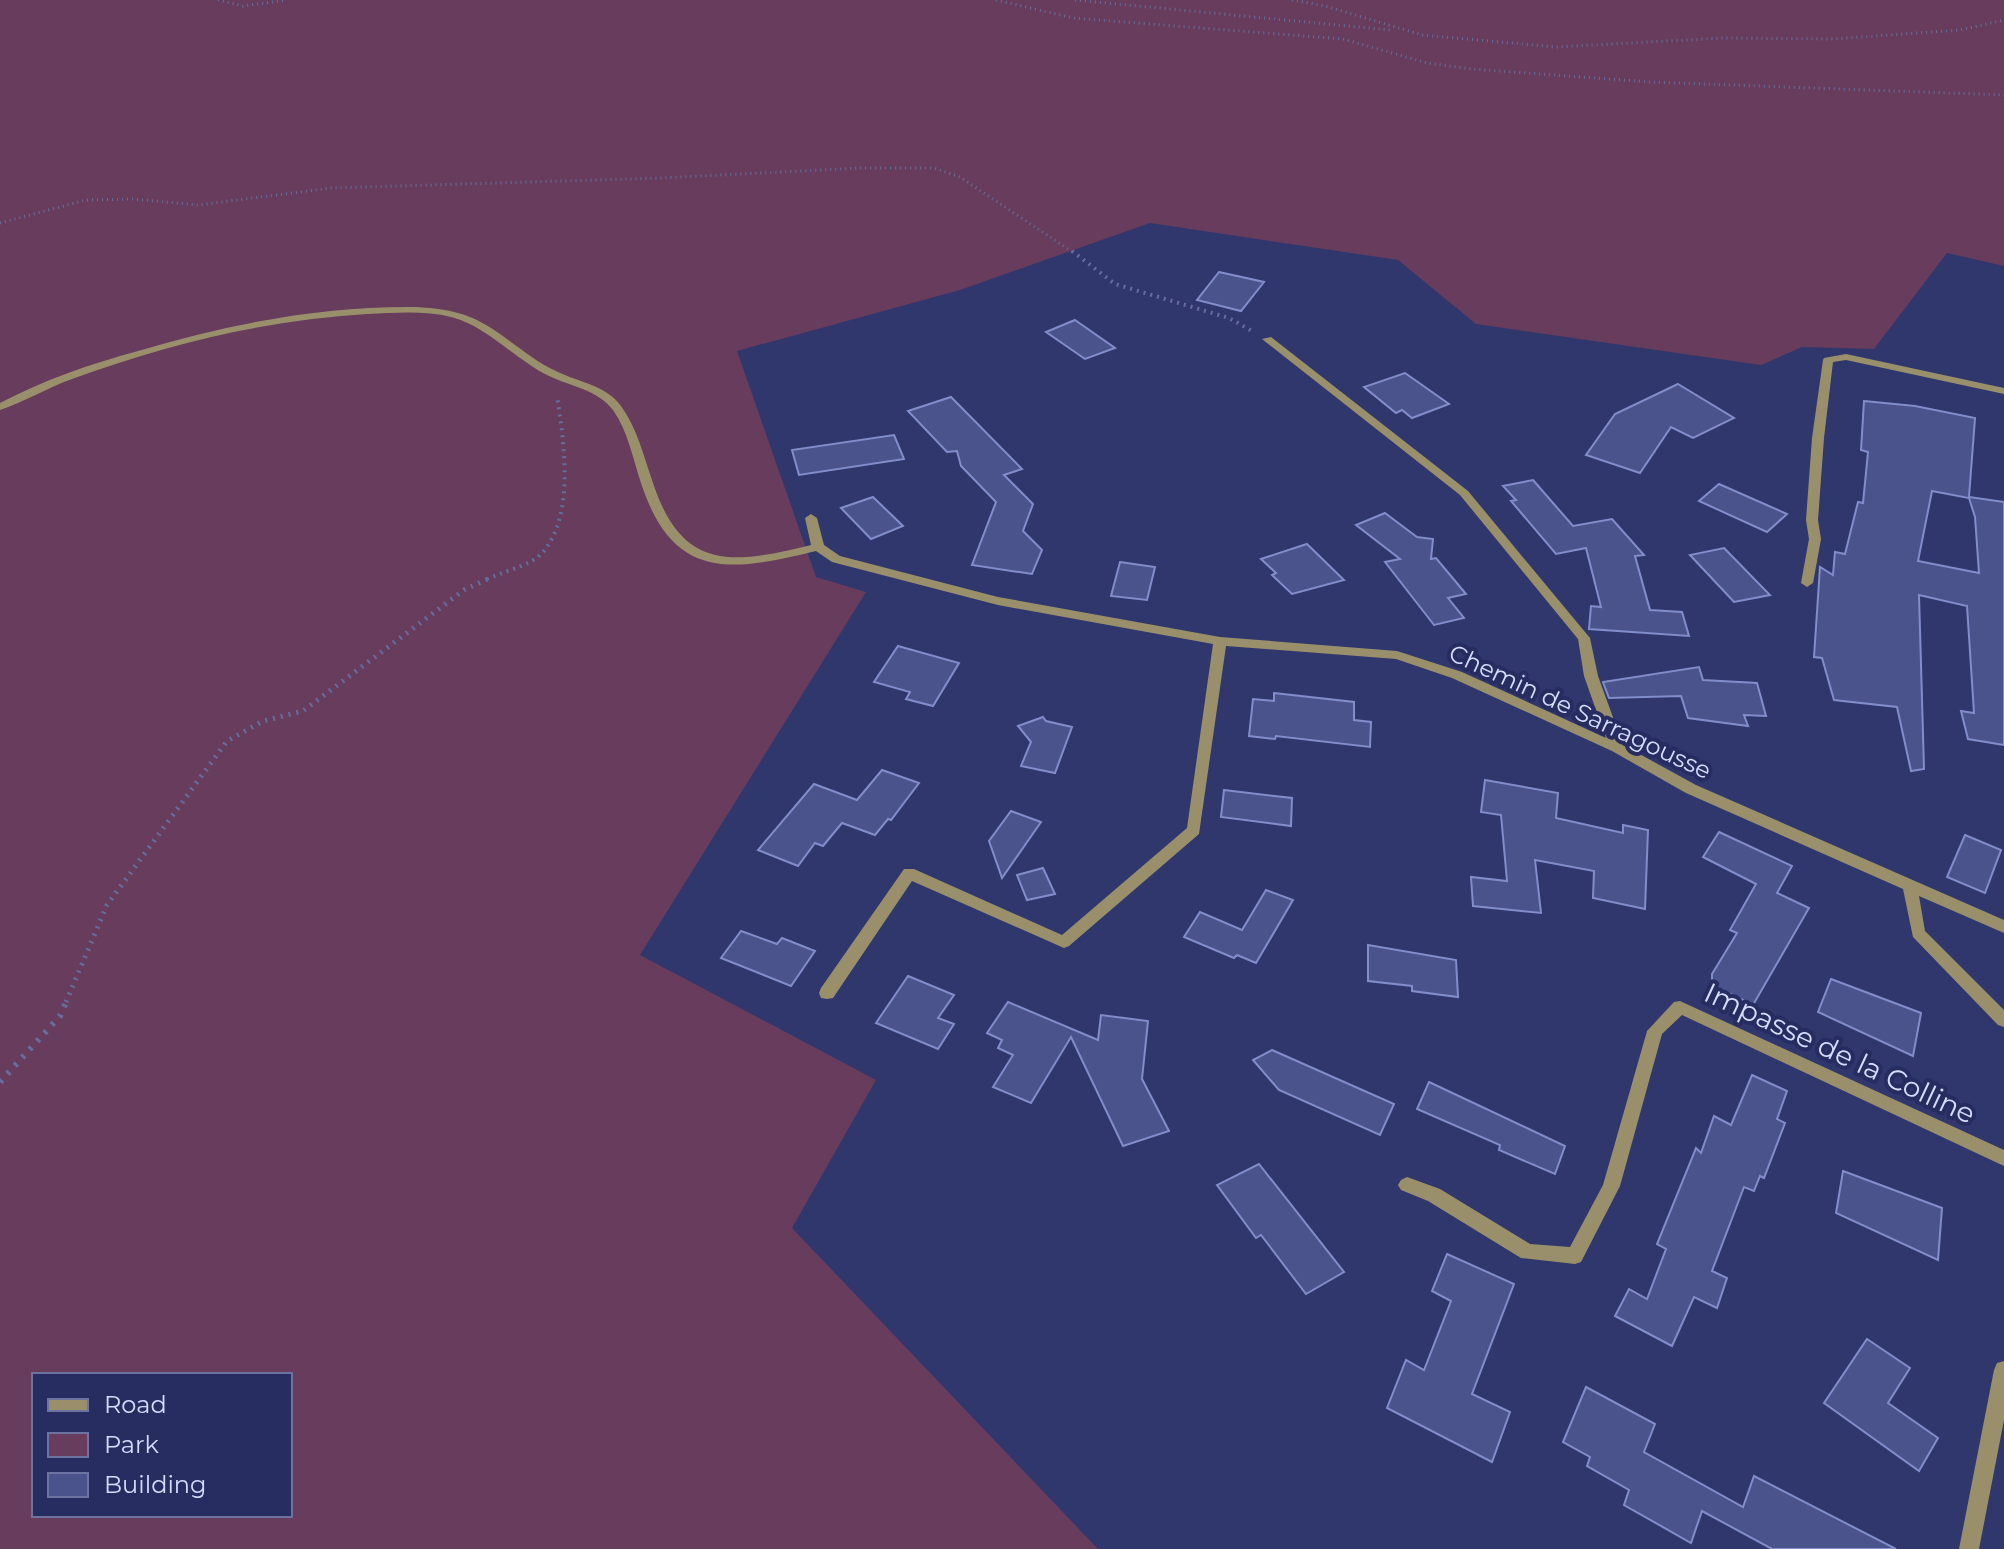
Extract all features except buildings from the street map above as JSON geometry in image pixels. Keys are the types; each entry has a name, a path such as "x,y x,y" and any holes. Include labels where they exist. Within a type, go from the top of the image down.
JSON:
{"street":[{"path":"0,407 65,377 159,347 274,320 329,313 423,311 460,317 554,375 603,395 626,422 656,508 678,542 694,553 742,560 777,557 818,547 811,518"},
{"path":"1267,339 1464,493 1584,638 1591,676 1617,748"},
{"path":"1807,583 1815,539 1812,520 1828,360 1846,357 2004,391"},
{"name":"Chemin de Sarragousse","path":"818,547 836,559 998,601 1220,641 1397,655 1457,675 1617,748 1691,789 2004,927"},
{"path":"827,993 909,873 1064,942 1194,830 1220,641"},
{"path":"1910,885 1918,933 2004,1020"},
{"name":"Impasse de la Colline","path":"1407,1185 1434,1195 1527,1252 1575,1256 1611,1186 1655,1031 1680,1007 2004,1158"},
{"path":"1969,1549 2004,1370"}],"path":[{"path":"218,0 243,6 287,0"},
{"path":"996,0 1073,18 1343,39 1427,63 1472,69 1650,82 2004,95"},
{"path":"1075,0 1556,47 1723,38 1833,39 1960,30 2004,20"},
{"path":"1292,0 1325,6 1422,35"},
{"path":"0,223 86,200 132,199 198,205 346,188 859,168 934,168 947,171 972,185 1061,243 1115,284 1229,318 1267,339"},
{"path":"0,1082 60,1016 107,905 227,741 245,727 274,716 303,711 464,590 541,555 559,526 565,450 554,375"}],"green space":[{"path":"0,0 2004,0 2004,266 1947,253 1874,349 1802,347 1761,365 1476,324 1398,260 1150,223 960,290 737,351 816,577 866,592 640,955 876,1080 792,1228 1098,1549 0,1549"}]}
